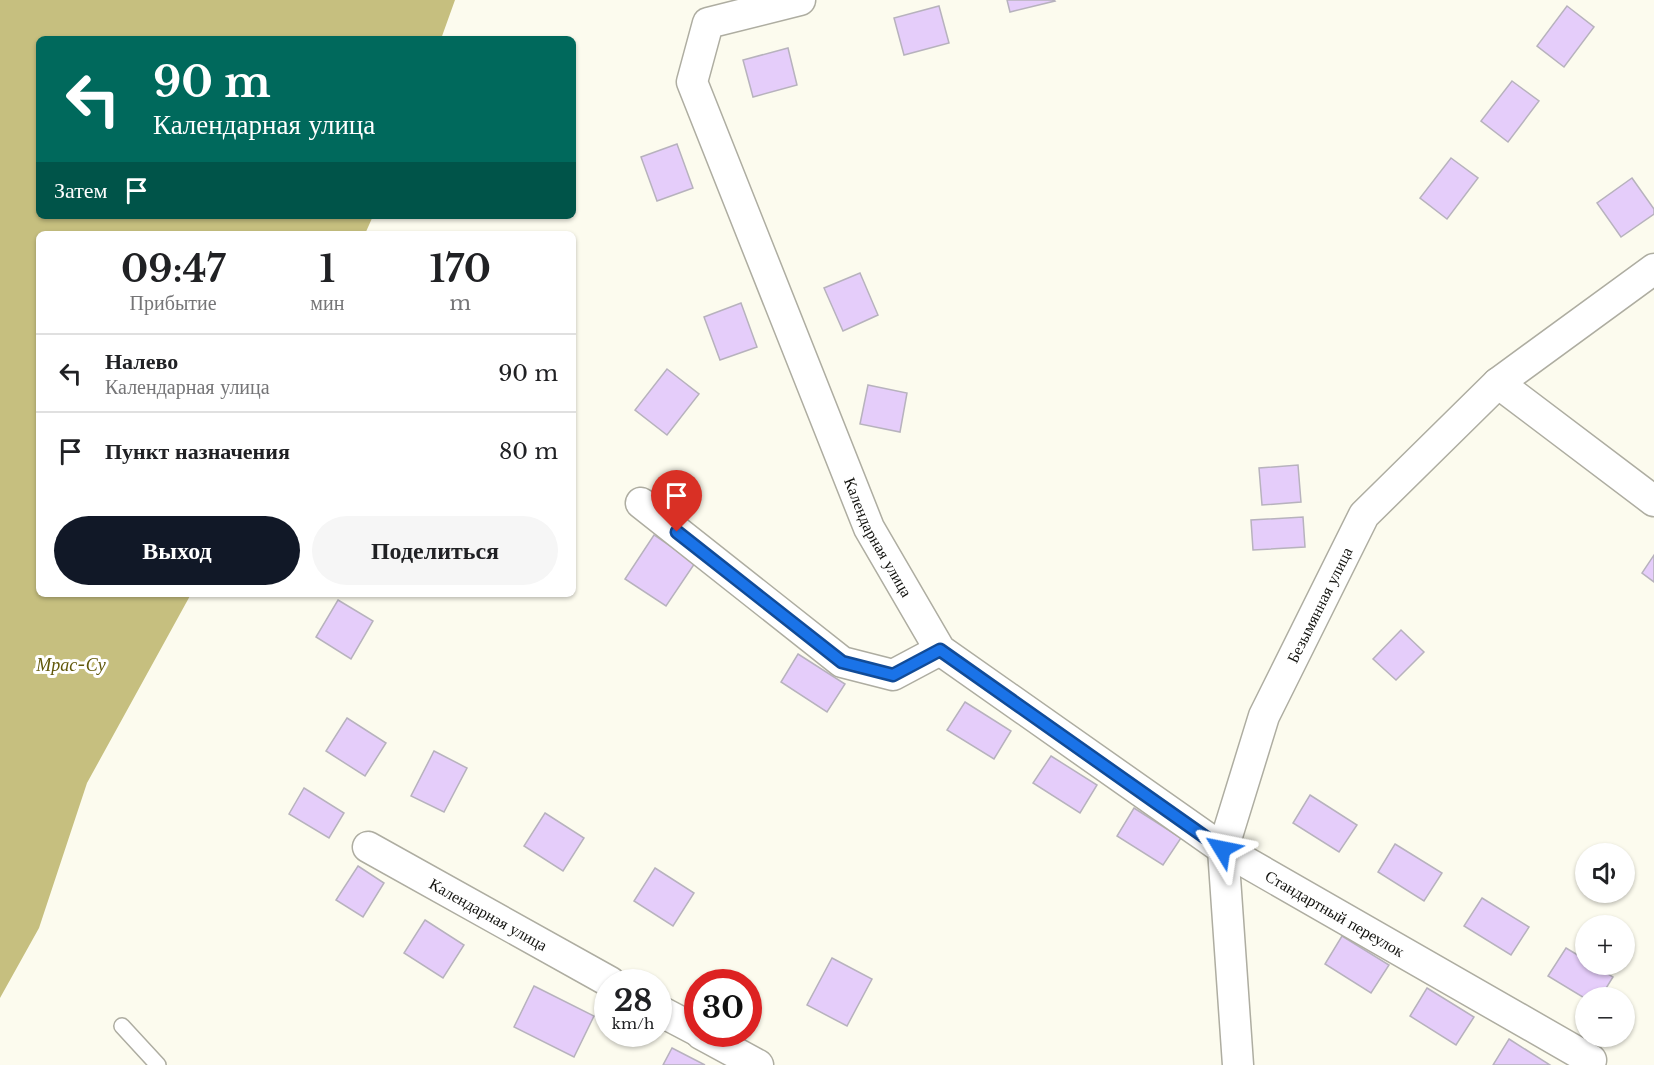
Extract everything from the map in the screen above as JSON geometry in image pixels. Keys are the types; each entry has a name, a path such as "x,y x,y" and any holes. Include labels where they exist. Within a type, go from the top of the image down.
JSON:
{"street":[{"name":"Календарная улица","path":"800,0 708,23 692,82 869,528 940,650"},
{"name":"Безымянная улица","path":"1238,1065 1222,849 1264,716 1364,515 1498,382 1654,269"},
{"path":"1498,382 1654,501"},
{"path":"641,503 842,662 893,675 940,650"},
{"name":"Стандартный переулок","path":"940,650 1222,849 1591,1060"},
{"name":"Календарная улица","path":"368,847 594,973"},
{"path":"725,1047 758,1065"}],"lane":[{"path":"122,1026 158,1065"}],"water":[{"name":"Мрас-Су","path":"0,0 455,0 442,36 36,36 36,219 372,219 366,231 36,231 36,597 189,597 87,783 39,928 0,998"}],"building":[{"path":"1007,0 1054,0 1055,1 1010,12"},
{"path":"939,6 949,43 904,55 894,18"},
{"path":"1567,6 1594,27 1564,67 1537,46"},
{"path":"788,48 797,85 753,97 743,60"},
{"path":"1512,81 1539,101 1508,142 1481,121"},
{"path":"677,144 693,188 657,201 641,157"},
{"path":"1451,158 1478,178 1447,219 1420,198"},
{"path":"1632,178 1654,209 1654,214 1621,237 1597,203"},
{"path":"860,273 878,315 843,331 824,288"},
{"path":"741,303 757,347 720,360 704,317"},
{"path":"667,369 699,394 667,435 635,410"},
{"path":"868,385 907,393 900,432 860,424"},
{"path":"1298,465 1301,502 1262,505 1259,468"},
{"path":"1303,517 1305,547 1253,550 1251,520"},
{"path":"654,535 695,563 666,606 625,579"},
{"path":"1654,555 1654,582 1642,573"},
{"path":"338,600 373,621 351,659 316,637"},
{"path":"1401,630 1424,652 1396,680 1373,659"},
{"path":"798,654 845,684 827,712 781,682"},
{"path":"965,702 1011,731 994,759 947,730"},
{"path":"347,718 386,743 365,776 326,751"},
{"path":"434,751 467,768 444,812 411,796"},
{"path":"1051,756 1097,785 1080,813 1033,783"},
{"path":"304,788 344,813 329,838 289,814"},
{"path":"1310,795 1357,825 1339,852 1293,823"},
{"path":"1134,808 1181,838 1163,865 1117,836"},
{"path":"545,813 584,838 563,871 524,846"},
{"path":"1395,844 1442,873 1424,901 1378,872"},
{"path":"358,866 384,883 363,917 336,900"},
{"path":"655,868 694,893 673,926 634,901"},
{"path":"1482,898 1529,927 1511,955 1464,926"},
{"path":"425,920 464,945 443,978 404,953"},
{"path":"1342,936 1389,965 1371,993 1325,964"},
{"path":"1566,948 1575,953 1575,975 1610,975 1613,977 1607,987 1575,987 1575,992 1548,976"},
{"path":"832,958 872,979 847,1026 807,1005"},
{"path":"534,986 594,1016 574,1057 514,1027"},
{"path":"1427,988 1474,1017 1456,1045 1410,1016"},
{"path":"1509,1039 1550,1065 1493,1065"},
{"path":"672,1048 705,1065 663,1065"}],"route":[{"path":"677,532 842,662 893,675 940,650 1222,849"}]}
